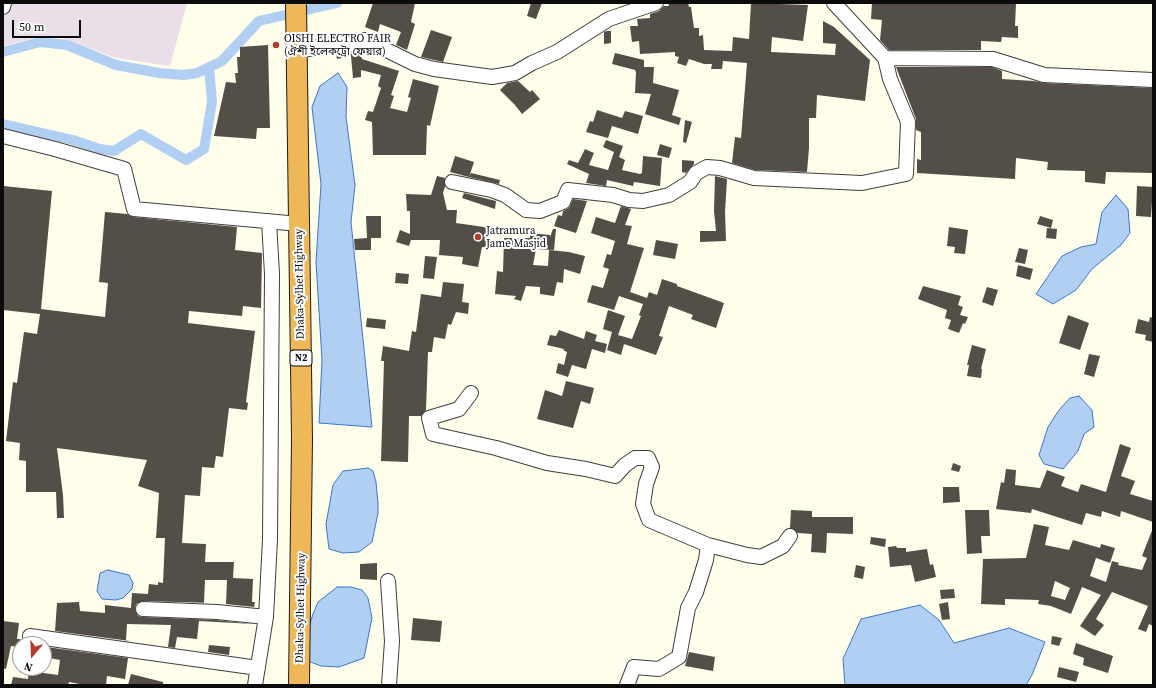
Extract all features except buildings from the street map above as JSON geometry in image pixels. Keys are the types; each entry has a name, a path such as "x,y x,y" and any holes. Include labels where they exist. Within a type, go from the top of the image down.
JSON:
{"highway":[{"name":"Dhaka-Sylhet Highway","path":"296,3 295,51 302,439 299,685"}],"street":[{"path":"3,7 4,3"},
{"path":"295,51 366,40 415,64 434,69 492,77 515,72 557,52 610,19 656,3"},
{"path":"452,182 491,190 505,195 526,210 540,211 563,202 568,190 612,195 643,202 669,195 690,182 696,173 707,167 720,168 754,178 862,182 906,174 908,122 890,79 885,58 834,3"},
{"path":"885,58 993,59 1044,75 1153,80"},
{"path":"3,136 124,169 134,209 299,224"},
{"path":"255,685 266,617 270,539 272,274 269,221"},
{"path":"471,393 459,409 429,418 433,434 496,448 547,463 586,469 615,476 625,465 635,458 648,458 652,467 646,484 643,504 649,520 708,545 740,554 762,557 783,546 790,536"},
{"path":"627,685 634,667 659,669 680,657 688,608 696,592 706,560 708,545"},
{"path":"388,581 392,641 389,685"},
{"path":"143,608 217,612 266,617"},
{"path":"52,639 258,668"}],"shaded area":[{"path":"3,3 187,3 170,66 116,58 62,38 42,36 3,46"}],"water":[{"path":"338,73 347,87 346,117 355,185 351,222 372,427 319,423 322,360 316,262 321,184 312,107 320,86"},
{"path":"1116,195 1128,209 1130,233 1121,245 1092,269 1076,290 1053,304 1036,294 1062,256 1081,247 1096,244 1102,212"},
{"path":"1079,396 1092,410 1094,427 1084,434 1078,451 1063,469 1044,464 1039,455 1048,427 1059,410 1070,398"},
{"path":"368,468 373,471 376,482 378,503 378,513 372,542 359,552 343,553 329,549 326,524 333,485 343,471"},
{"path":"108,570 129,575 133,583 132,589 123,598 116,600 102,599 97,591 100,573"},
{"path":"337,587 351,587 362,590 368,598 372,618 364,658 339,667 321,666 308,661 308,630 318,602"},
{"path":"920,605 939,620 954,643 1009,628 1045,642 1032,675 1026,685 845,685 843,659 861,619"}],"waterway":[{"path":"3,52 40,42 67,45 116,65 159,73 183,75 197,73 222,61 259,21 337,3"},
{"path":"3,124 73,140 100,149 114,151 141,134 186,160 204,149 212,102 209,67"}],"place":[{"name":"OISHI ELECTRO FAIR (ঐশী ইলেকট্রো ফেয়ার)","path":"276,45"},
{"name":"Jatramura Jame Masjid","path":"478,237"}]}
